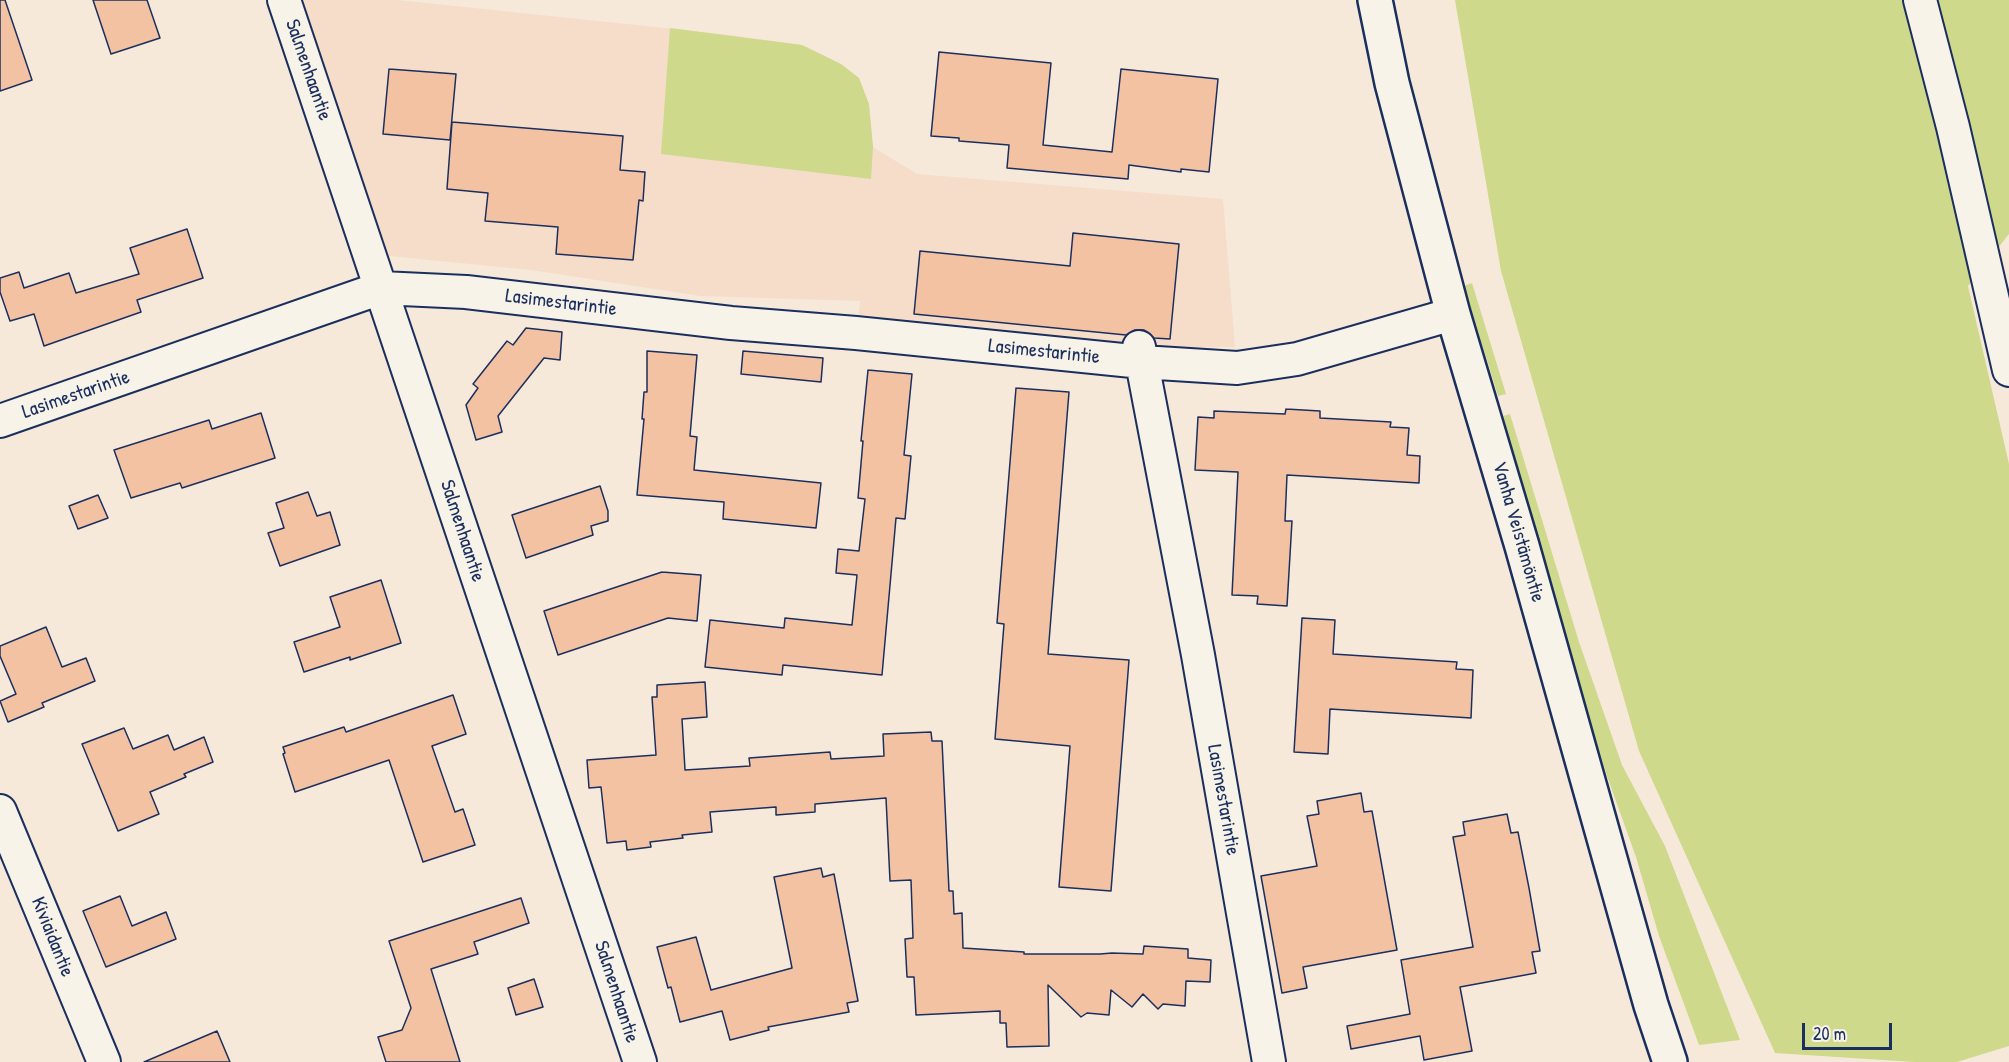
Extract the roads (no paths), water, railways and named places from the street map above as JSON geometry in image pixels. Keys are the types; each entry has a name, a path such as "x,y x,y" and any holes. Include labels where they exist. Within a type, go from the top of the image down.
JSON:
{"street":[{"name":"Salmenhaantie","path":"284,0 640,1062"},
{"name":"Vanha Veistämöntie","path":"1375,0 1392,83 1453,314 1522,546 1651,1005 1670,1062"},
{"path":"1920,0 1953,127 2009,370"},
{"name":"Lasimestarintie","path":"0,422 381,288 466,292 730,323 1141,355 1237,368 1297,359 1453,314"},
{"name":"Lasimestarintie","path":"1141,355 1198,655 1269,1062"},
{"name":"Kiviaidantie","path":"0,811 104,1062"}]}
